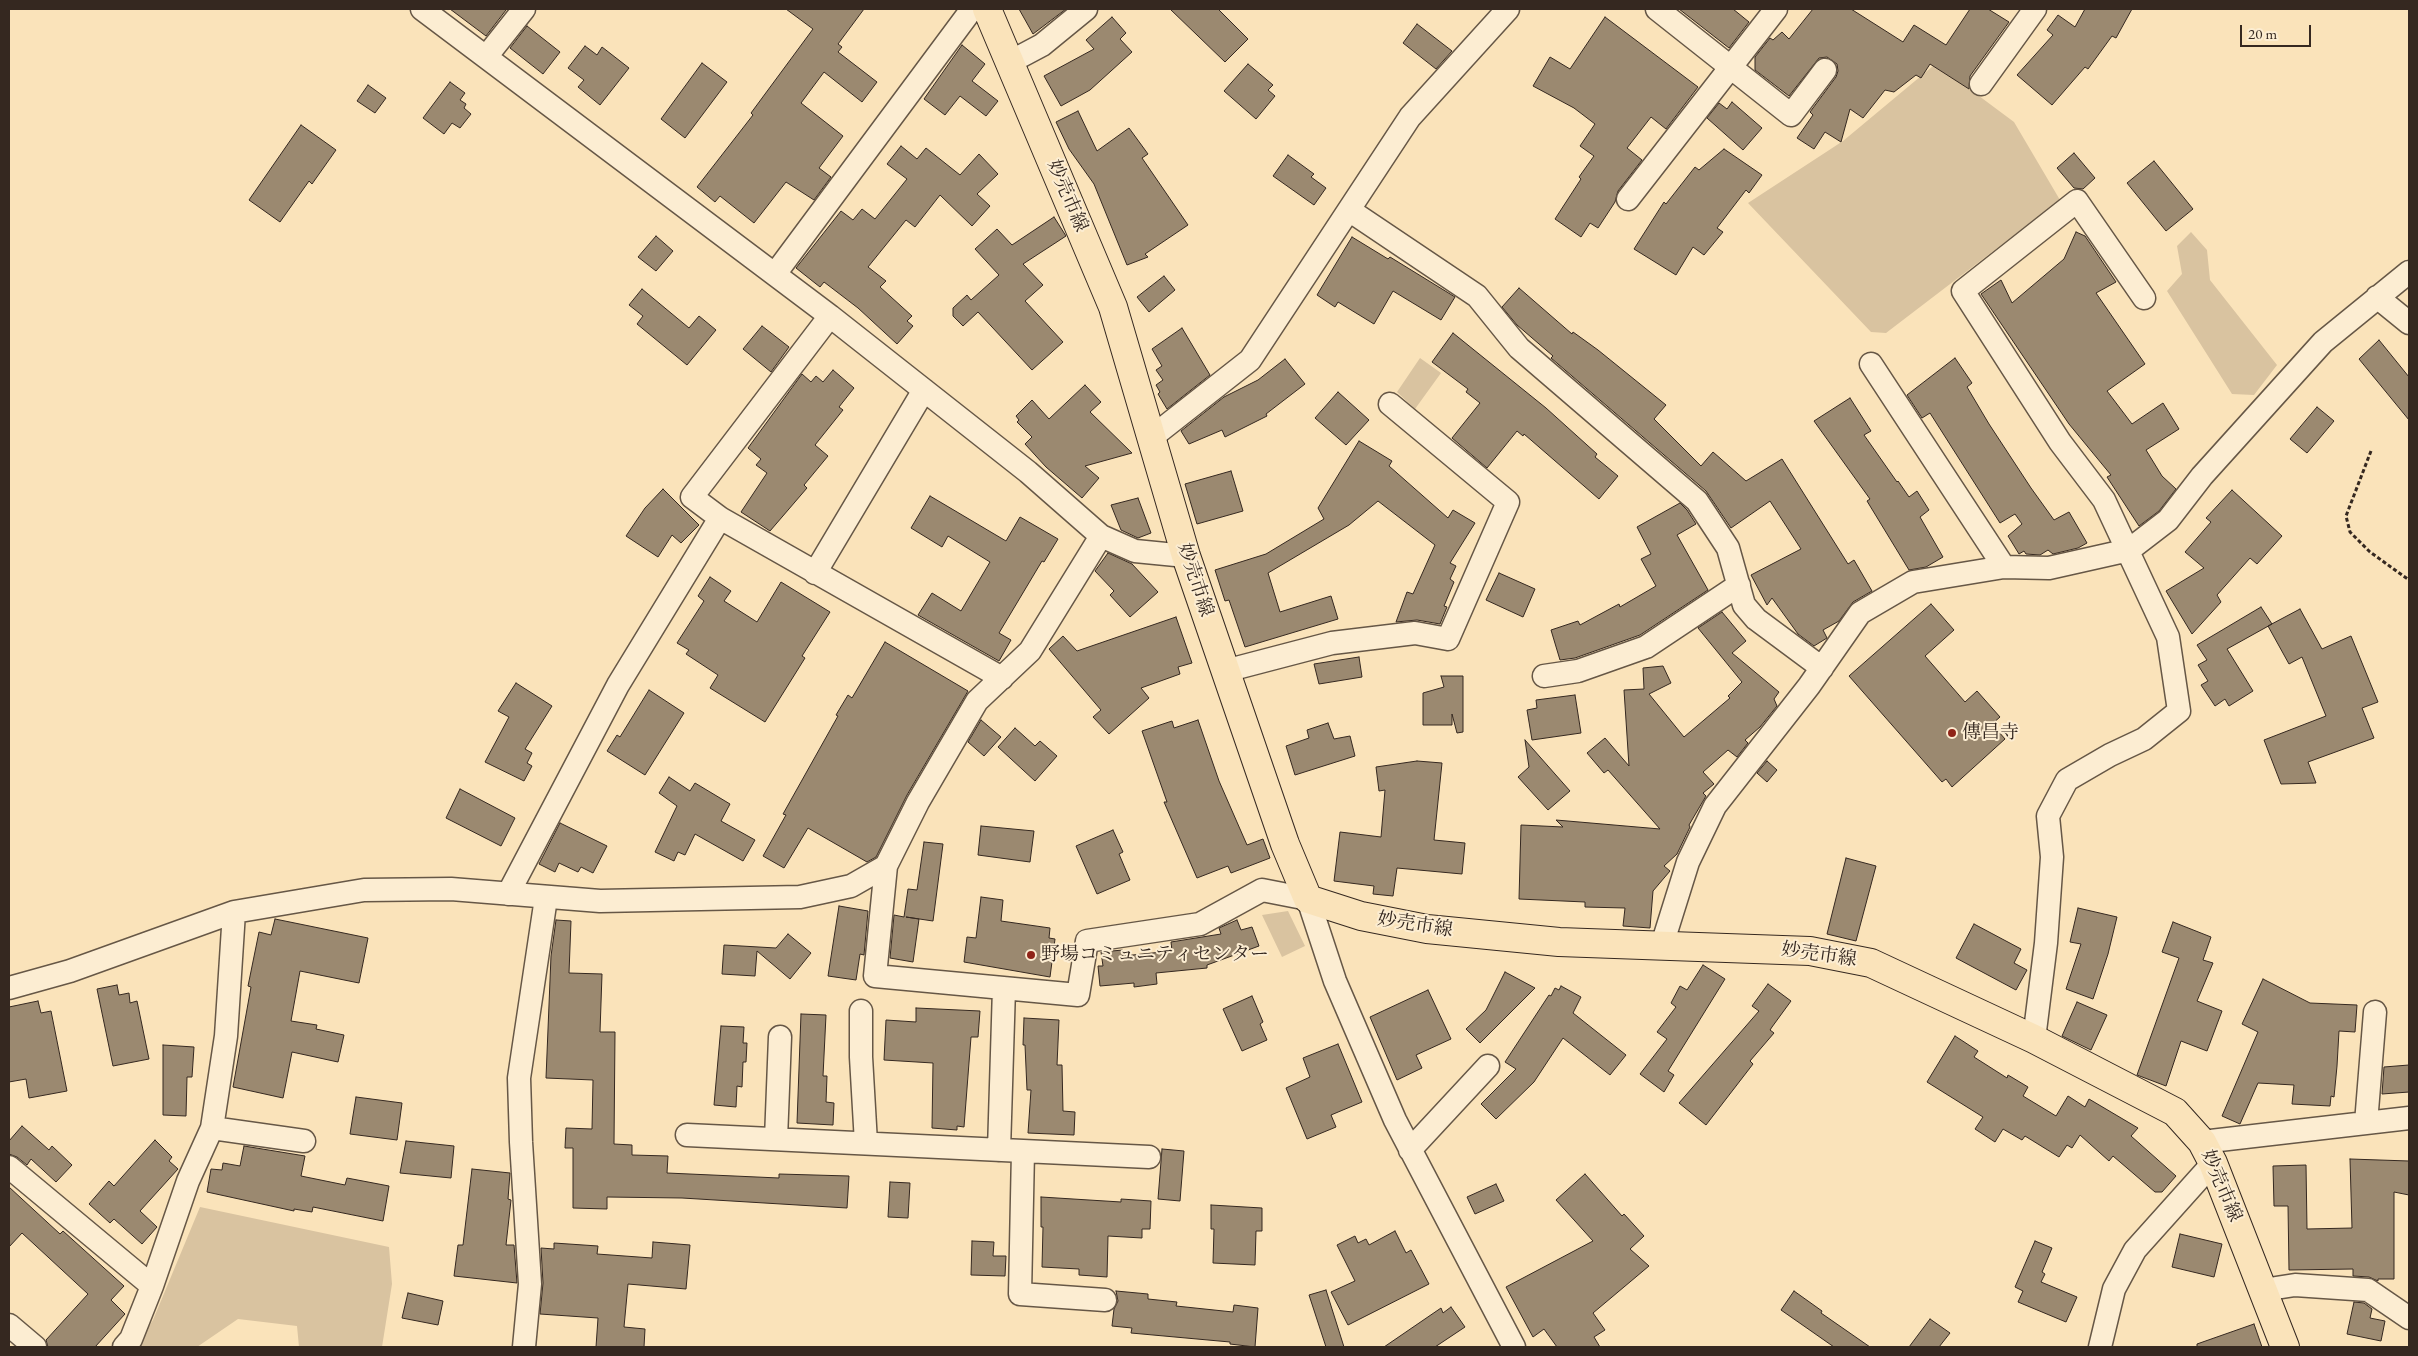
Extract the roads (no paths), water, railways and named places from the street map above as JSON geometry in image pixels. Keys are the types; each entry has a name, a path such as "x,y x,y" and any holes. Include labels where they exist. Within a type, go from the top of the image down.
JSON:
{"main road":[{"name":"妙売市線","path":"988,9 1113,308 1186,556 1285,844 1308,899 1360,916 1427,929 1560,942 1810,951 1871,962 2034,1039 2175,1112 2207,1152 2285,1347"}],"street":[{"path":"422,9 830,316 1028,472 1101,536 1135,552 1186,556"},
{"path":"486,57 524,9"},
{"path":"775,274 972,9"},
{"path":"1010,62 1042,45 1086,9"},
{"path":"1152,437 1250,360 1410,118 1508,9"},
{"path":"1657,9 1791,115 1825,70"},
{"path":"1628,199 1776,9"},
{"path":"1982,84 2035,9"},
{"path":"2034,1039 2046,943 2052,857 2048,816 2067,780 2110,755 2144,739 2179,711 2168,637 2104,500 2060,442 1963,291 2077,201 2144,298"},
{"path":"1350,210 1477,296 1518,348 1697,501 1728,548 1744,605 1756,619 1822,668"},
{"path":"1662,945 1688,862 1715,806 1822,668 1860,613 1912,582 2004,567 2049,568 2129,550 2168,520 2202,476 2323,342 2409,272"},
{"path":"2377,297 2409,323"},
{"path":"830,316 692,498 720,518 1002,678"},
{"path":"1872,364 2004,567"},
{"path":"815,573 924,390"},
{"path":"1225,671 1332,643 1415,634 1448,639 1508,502 1390,404"},
{"path":"508,894 618,685 720,518"},
{"path":"1101,536 1030,651 977,701 918,802 886,866 875,976 1078,995 1087,941 1200,924 1262,890 1308,899 1335,981 1395,1120 1514,1347"},
{"path":"1544,676 1578,671 1646,647 1739,585"},
{"path":"9,988 70,971 234,912 364,890 451,889 600,901 800,897 851,886 886,866"},
{"path":"524,1347 530,1284 519,1078 546,898"},
{"path":"124,1347 131,1339 152,1286 188,1181 212,1128 226,1036 234,912"},
{"path":"999,1150 1004,988"},
{"path":"861,1011 861,1057 866,1143"},
{"path":"2366,1123 2375,1012"},
{"path":"776,1139 780,1038"},
{"path":"1410,1150 1488,1066"},
{"path":"2100,1347 2114,1289 2135,1250 2207,1152 2366,1123 2409,1118"},
{"path":"212,1128 304,1141"},
{"path":"687,1135 1149,1157"},
{"path":"1023,1151 1020,1294 1105,1300"},
{"path":"9,1167 152,1286"},
{"path":"2263,1290 2295,1285 2368,1290 2409,1318"},
{"path":"9,1326 35,1347"}],"place":[{"name":"傳昌寺","path":"1952,733"},
{"name":"野場コミュニティセンター","path":"1031,955"}]}
